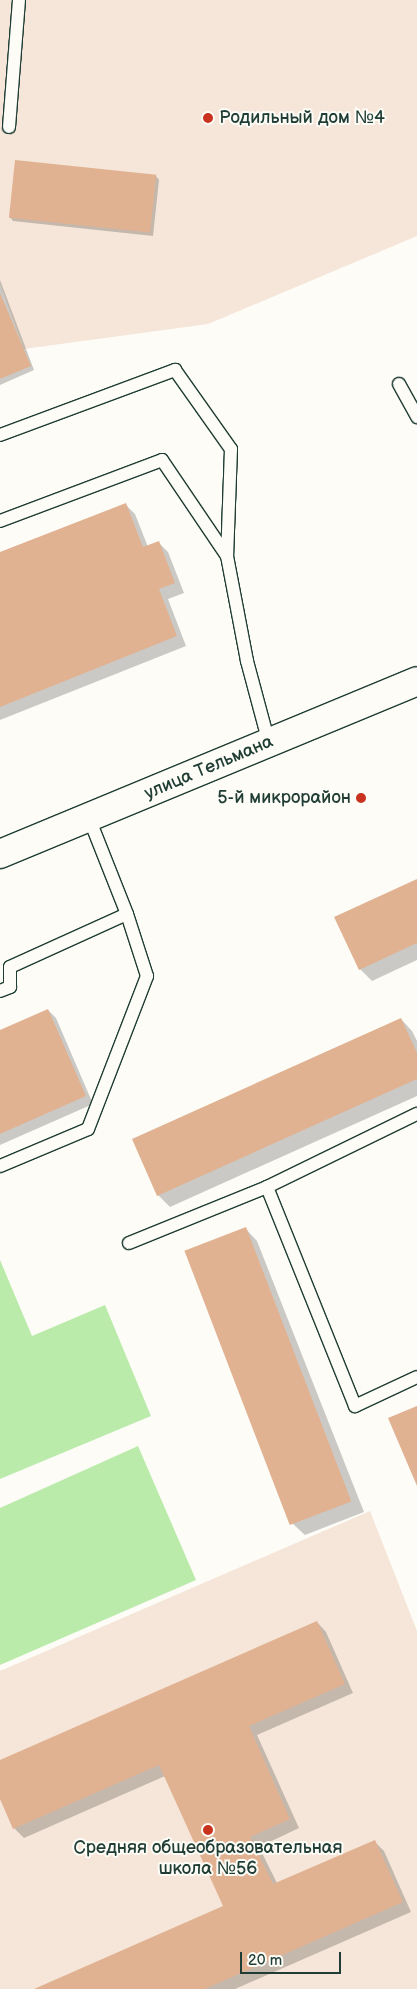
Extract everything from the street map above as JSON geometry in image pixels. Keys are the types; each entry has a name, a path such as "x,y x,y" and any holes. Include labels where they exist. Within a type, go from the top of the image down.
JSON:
{"main road":[{"name":"улица Тельмана","path":"0,854 417,681"}],"lane":[{"path":"9,128 19,0"},
{"path":"0,434 175,370 232,449 227,556 248,661 269,743"},
{"path":"399,384 417,416"},
{"path":"0,521 162,460 227,556"},
{"path":"0,1166 88,1129 147,976 127,914 89,818"},
{"path":"0,991 10,987 10,967 127,914"},
{"path":"129,1243 267,1186 417,1114"},
{"path":"267,1186 355,1406 417,1377"}],"shaded area":[{"name":"Родильный дом №4","path":"0,0 417,0 417,236 208,324 24,349 0,284"},
{"name":"Средняя общеобразовательная школа №56","path":"370,1511 417,1631 417,1989 0,1989 0,1671"}],"green space":[{"path":"0,1260 32,1336 105,1305 151,1416 0,1479"},
{"path":"138,1446 196,1580 0,1665 0,1508"}],"building":[{"path":"15,160 156,175 150,233 9,218"},
{"path":"0,293 31,366 0,379"},
{"path":"126,503 143,547 159,541 175,583 159,589 177,636 0,707 0,552"},
{"path":"417,879 417,943 359,970 334,917"},
{"path":"48,1009 86,1096 0,1134 0,1030"},
{"path":"401,1018 417,1053 417,1079 157,1196 132,1139"},
{"path":"246,1227 351,1501 290,1525 184,1251"},
{"path":"417,1406 417,1486 388,1418"},
{"path":"317,1621 345,1684 249,1726 290,1819 250,1837 273,1884 375,1840 403,1902 205,1989 34,1989 223,1906 159,1765 13,1829 0,1799 0,1760"}],"place":[{"name":"Родильный дом №4","path":"208,118"},
{"name":"5-й микрорайон","path":"361,798"},
{"name":"Средняя общеобразовательная школа №56","path":"208,1830"}]}
